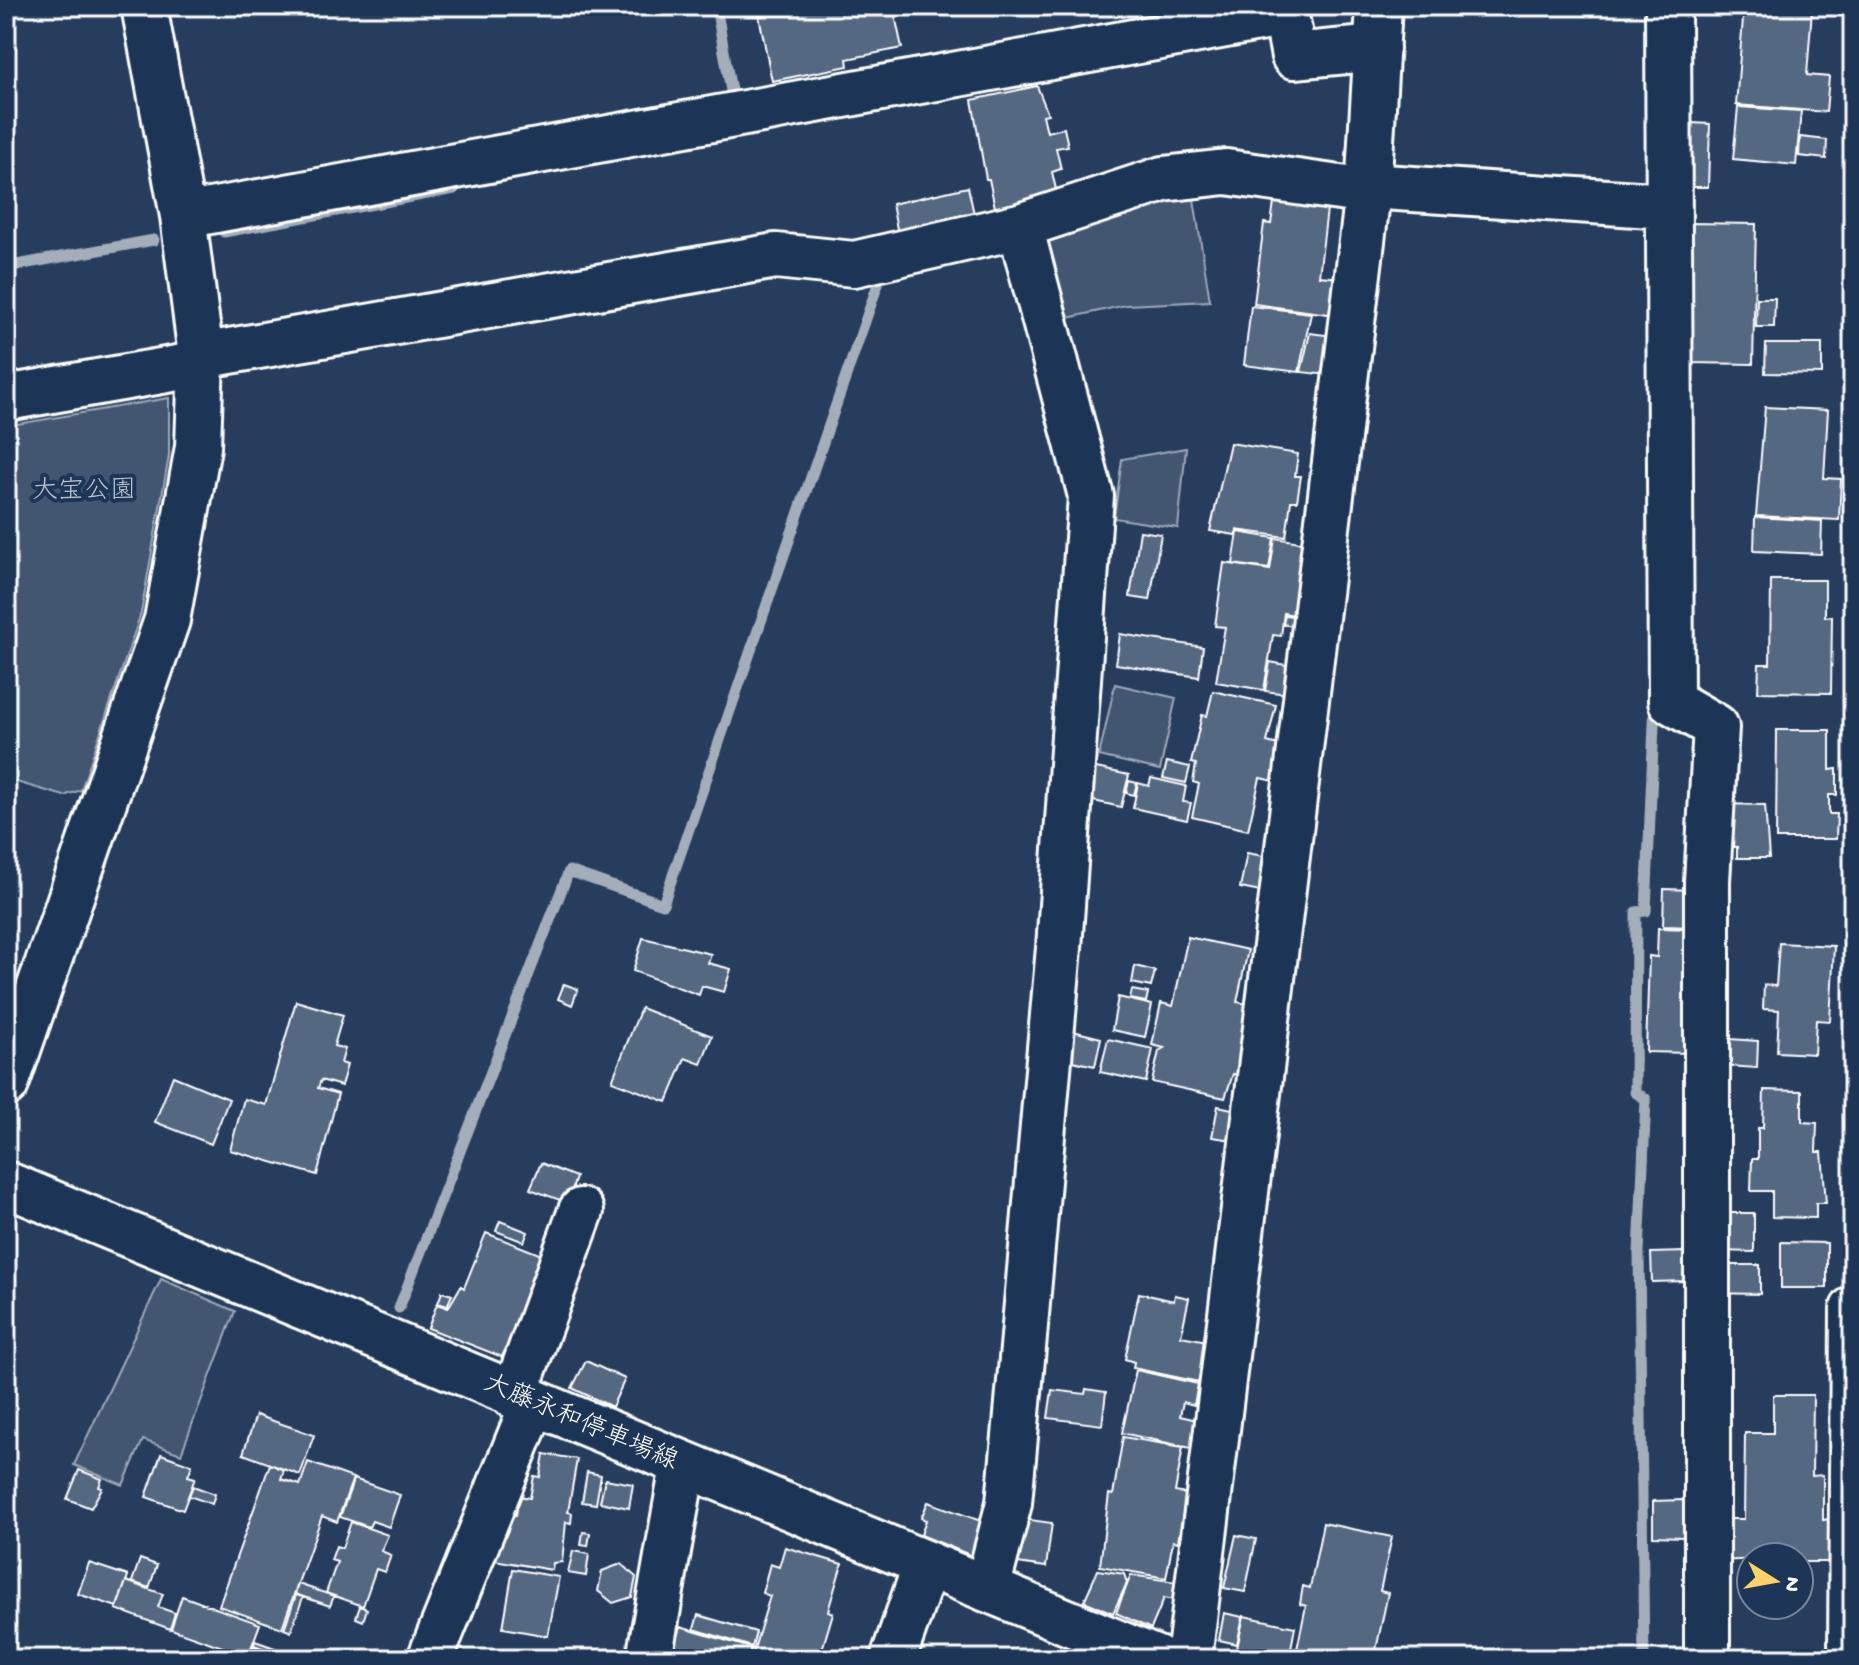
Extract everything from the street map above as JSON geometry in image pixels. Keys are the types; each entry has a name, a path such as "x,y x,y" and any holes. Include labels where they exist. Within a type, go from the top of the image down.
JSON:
{"street":[{"path":"6,1084 167,620 198,447 201,360 183,216 144,6"},
{"path":"1668,6 1671,701 1716,727 1707,881 1707,1659"},
{"path":"183,216 1285,10 1294,56 1378,27 1368,189 1189,1659"},
{"path":"6,398 776,256 854,264 1020,226 1163,179 1226,172 1368,189 1667,206"},
{"path":"987,1589 1009,1503 1059,948 1091,496 1020,226"},
{"name":"大藤永和停車場線","path":"6,1184 683,1466 1157,1659"},
{"path":"430,1659 524,1400 581,1211"},
{"path":"1851,1659 1853,1309"},
{"path":"649,1659 683,1466"},
{"path":"893,1659 926,1564"}],"green space":[{"path":"1193,193 1210,301 1126,305 1054,321 1042,230"},
{"name":"大宝公園","path":"169,398 169,456 141,613 81,790 64,796 6,779 6,426"},
{"path":"1186,448 1178,528 1114,518 1122,459"},
{"path":"1115,684 1176,698 1160,770 1099,756"},
{"path":"161,1279 235,1311 181,1454 143,1440 123,1485 74,1465"}],"building":[{"path":"757,6 893,6 902,48 847,59 848,66 772,81"},
{"path":"1744,6 1812,9 1807,75 1829,77 1826,112 1736,105"},
{"path":"1037,86 1048,114 1043,115 1047,132 1064,128 1068,146 1056,148 1061,169 1052,172 1059,203 997,217 989,179 986,179 972,100"},
{"path":"1738,107 1801,111 1796,165 1733,159"},
{"path":"1672,122 1710,124 1708,187 1671,187"},
{"path":"1800,137 1827,140 1826,159 1799,156"},
{"path":"968,187 976,223 899,239 892,204"},
{"path":"1274,202 1327,209 1319,276 1340,278 1336,315 1254,304 1264,223 1271,224"},
{"path":"1690,223 1756,224 1753,364 1688,363"},
{"path":"1757,298 1775,298 1774,327 1756,327"},
{"path":"1251,306 1311,313 1299,372 1244,365"},
{"path":"1310,333 1333,336 1328,375 1301,372"},
{"path":"1766,344 1822,344 1822,374 1765,373"},
{"path":"1765,407 1828,410 1824,478 1841,479 1839,520 1756,516"},
{"path":"1230,443 1298,454 1295,476 1301,476 1297,501 1291,501 1286,537 1237,530 1236,535 1210,531"},
{"path":"1755,517 1822,521 1821,554 1754,551"},
{"path":"1140,531 1161,534 1150,600 1130,597"},
{"path":"1238,532 1274,538 1269,569 1233,564"},
{"path":"1275,538 1307,543 1298,616 1284,613 1281,636 1273,635 1264,690 1216,682 1225,627 1215,626 1224,563 1270,570"},
{"path":"1771,580 1825,580 1825,617 1832,616 1831,693 1758,692 1759,664 1770,664"},
{"path":"1285,615 1299,617 1297,627 1283,624"},
{"path":"1120,634 1203,647 1199,677 1116,664"},
{"path":"1270,662 1291,666 1287,694 1265,691"},
{"path":"1213,691 1276,705 1267,742 1282,746 1274,781 1260,778 1248,830 1192,817 1199,784 1193,782 1196,764 1191,763 1202,715 1207,716"},
{"path":"1777,730 1830,730 1830,770 1837,769 1837,795 1829,795 1829,814 1837,814 1836,839 1776,839"},
{"path":"1167,762 1190,767 1186,783 1163,778"},
{"path":"1087,766 1129,775 1121,807 1080,798"},
{"path":"1151,778 1186,786 1183,802 1191,803 1187,820 1133,808 1138,783 1149,786"},
{"path":"1129,781 1137,783 1134,795 1126,793"},
{"path":"1720,804 1765,805 1769,858 1737,858 1737,847 1720,846"},
{"path":"1247,853 1269,857 1261,892 1240,888"},
{"path":"1664,889 1694,890 1693,927 1663,926"},
{"path":"1658,928 1693,929 1689,1053 1646,1052 1649,956 1657,957"},
{"path":"1188,937 1248,950 1237,1002 1248,1004 1241,1038 1246,1040 1238,1075 1233,1074 1225,1098 1152,1082 1159,1051 1164,1048 1152,1045 1161,1003 1173,1006"},
{"path":"643,938 711,954 708,963 731,969 724,992 702,986 699,995 633,971"},
{"path":"1779,943 1834,946 1830,1021 1816,1020 1814,1054 1777,1052 1779,1010 1763,1009 1764,985 1776,986"},
{"path":"1135,966 1155,971 1151,987 1132,983"},
{"path":"564,984 578,989 572,1005 558,999"},
{"path":"1132,990 1148,993 1146,1002 1130,999"},
{"path":"1118,997 1152,1005 1145,1037 1112,1030"},
{"path":"296,1001 343,1015 334,1046 345,1049 341,1063 347,1065 341,1086 321,1080 318,1088 338,1094 317,1175 230,1150 244,1099 266,1105"},
{"path":"641,1008 712,1036 701,1064 685,1058 667,1102 612,1081"},
{"path":"1065,1029 1101,1038 1095,1066 1059,1058"},
{"path":"1108,1039 1153,1049 1146,1082 1100,1072"},
{"path":"1730,1039 1758,1041 1757,1068 1728,1066"},
{"path":"173,1076 229,1099 211,1144 155,1122"},
{"path":"1764,1090 1802,1091 1802,1122 1817,1123 1816,1152 1822,1152 1826,1203 1816,1203 1816,1218 1772,1217 1772,1191 1751,1191 1752,1159 1758,1159 1758,1128 1763,1128"},
{"path":"1218,1106 1237,1110 1233,1140 1212,1137"},
{"path":"541,1163 576,1177 568,1203 530,1189"},
{"path":"1721,1213 1754,1213 1754,1252 1720,1251"},
{"path":"500,1221 528,1232 524,1242 496,1231"},
{"path":"486,1233 547,1257 540,1272 535,1270 531,1282 535,1284 502,1357 428,1328 437,1304 448,1308 461,1286 464,1288"},
{"path":"1781,1242 1827,1243 1827,1288 1781,1288"},
{"path":"1685,1252 1686,1281 1652,1282 1651,1253"},
{"path":"1709,1265 1760,1265 1760,1294 1709,1293"},
{"path":"442,1292 452,1295 447,1306 438,1303"},
{"path":"1139,1293 1174,1301 1175,1295 1189,1298 1181,1336 1207,1341 1199,1382 1133,1368 1134,1362 1125,1359"},
{"path":"586,1361 625,1379 612,1407 572,1388"},
{"path":"1136,1370 1198,1384 1194,1405 1183,1402 1180,1416 1197,1420 1191,1448 1122,1433"},
{"path":"1086,1389 1106,1392 1102,1425 1048,1418 1052,1390 1085,1394"},
{"path":"1773,1395 1813,1395 1812,1476 1823,1475 1823,1520 1829,1519 1829,1562 1815,1562 1815,1541 1735,1541 1735,1560 1719,1561 1720,1519 1744,1519 1745,1433 1773,1433"},
{"path":"256,1415 314,1435 300,1475 243,1454"},
{"path":"1123,1437 1183,1447 1175,1492 1186,1494 1178,1542 1173,1541 1166,1578 1100,1566 1109,1494 1113,1495"},
{"path":"161,1454 192,1465 188,1476 195,1478 183,1510 146,1497"},
{"path":"544,1454 577,1459 568,1512 572,1513 571,1523 566,1522 562,1562 553,1563 552,1570 494,1560 499,1528 508,1530 511,1514 516,1515 519,1496 530,1498 534,1476 540,1477"},
{"path":"308,1462 353,1478 337,1522 322,1516 282,1628 219,1606 270,1464 284,1470 281,1479 300,1485"},
{"path":"79,1470 102,1479 99,1487 102,1488 91,1508 67,1499"},
{"path":"587,1472 601,1475 596,1504 582,1502"},
{"path":"354,1479 400,1495 389,1527 372,1521 369,1527 340,1517"},
{"path":"605,1479 633,1484 629,1508 600,1502"},
{"path":"193,1486 215,1494 212,1504 189,1496"},
{"path":"1683,1500 1683,1537 1653,1536 1653,1501"},
{"path":"928,1502 995,1526 982,1560 921,1535 926,1520 921,1518"},
{"path":"1015,1518 1052,1523 1046,1567 1010,1562"},
{"path":"351,1522 388,1535 381,1551 391,1555 385,1572 376,1569 363,1606 326,1593 337,1562 331,1560 336,1546 342,1548"},
{"path":"1323,1523 1392,1537 1380,1591 1388,1593 1375,1655 1367,1654 1366,1659 1320,1659 1296,1654 1306,1606 1300,1604 1303,1586 1310,1588"},
{"path":"583,1532 590,1533 588,1546 581,1545"},
{"path":"1236,1535 1256,1539 1245,1592 1224,1588"},
{"path":"785,1547 842,1564 828,1611 833,1613 821,1653 816,1652 814,1659 751,1659 770,1596 762,1593 770,1564 779,1567"},
{"path":"573,1551 589,1554 586,1576 568,1573"},
{"path":"140,1559 157,1565 149,1588 132,1582"},
{"path":"89,1563 128,1576 117,1607 78,1594"},
{"path":"621,1564 636,1577 632,1597 613,1603 598,1591 602,1571"},
{"path":"513,1569 559,1577 548,1636 503,1628"},
{"path":"1098,1570 1124,1574 1127,1583 1113,1613 1084,1601"},
{"path":"1131,1575 1176,1582 1173,1600 1164,1598 1151,1629 1116,1613"},
{"path":"126,1581 163,1594 158,1607 175,1613 170,1629 116,1609"},
{"path":"298,1584 334,1596 330,1606 295,1594"},
{"path":"296,1595 303,1597 291,1632 284,1629"},
{"path":"182,1596 260,1624 248,1656 171,1629"},
{"path":"360,1606 367,1609 363,1621 356,1618"},
{"path":"1224,1613 1243,1617 1237,1644 1219,1640"},
{"path":"698,1615 756,1632 752,1647 694,1629"},
{"path":"1244,1616 1295,1627 1289,1659 1237,1648"},
{"path":"680,1627 751,1648 748,1659 683,1659 671,1656"},
{"path":"255,1641 306,1659 293,1659 254,1645"},
{"path":"253,1646 291,1659 254,1659 249,1657"}],"waterway":[{"path":"716,6 733,102"},
{"path":"224,232 454,189"},
{"path":"6,267 154,240"},
{"path":"399,1308 569,871 663,904 878,284"},
{"path":"1644,1659 1639,1253 1646,1099 1635,1092 1636,912 1646,911 1655,701"}]}
